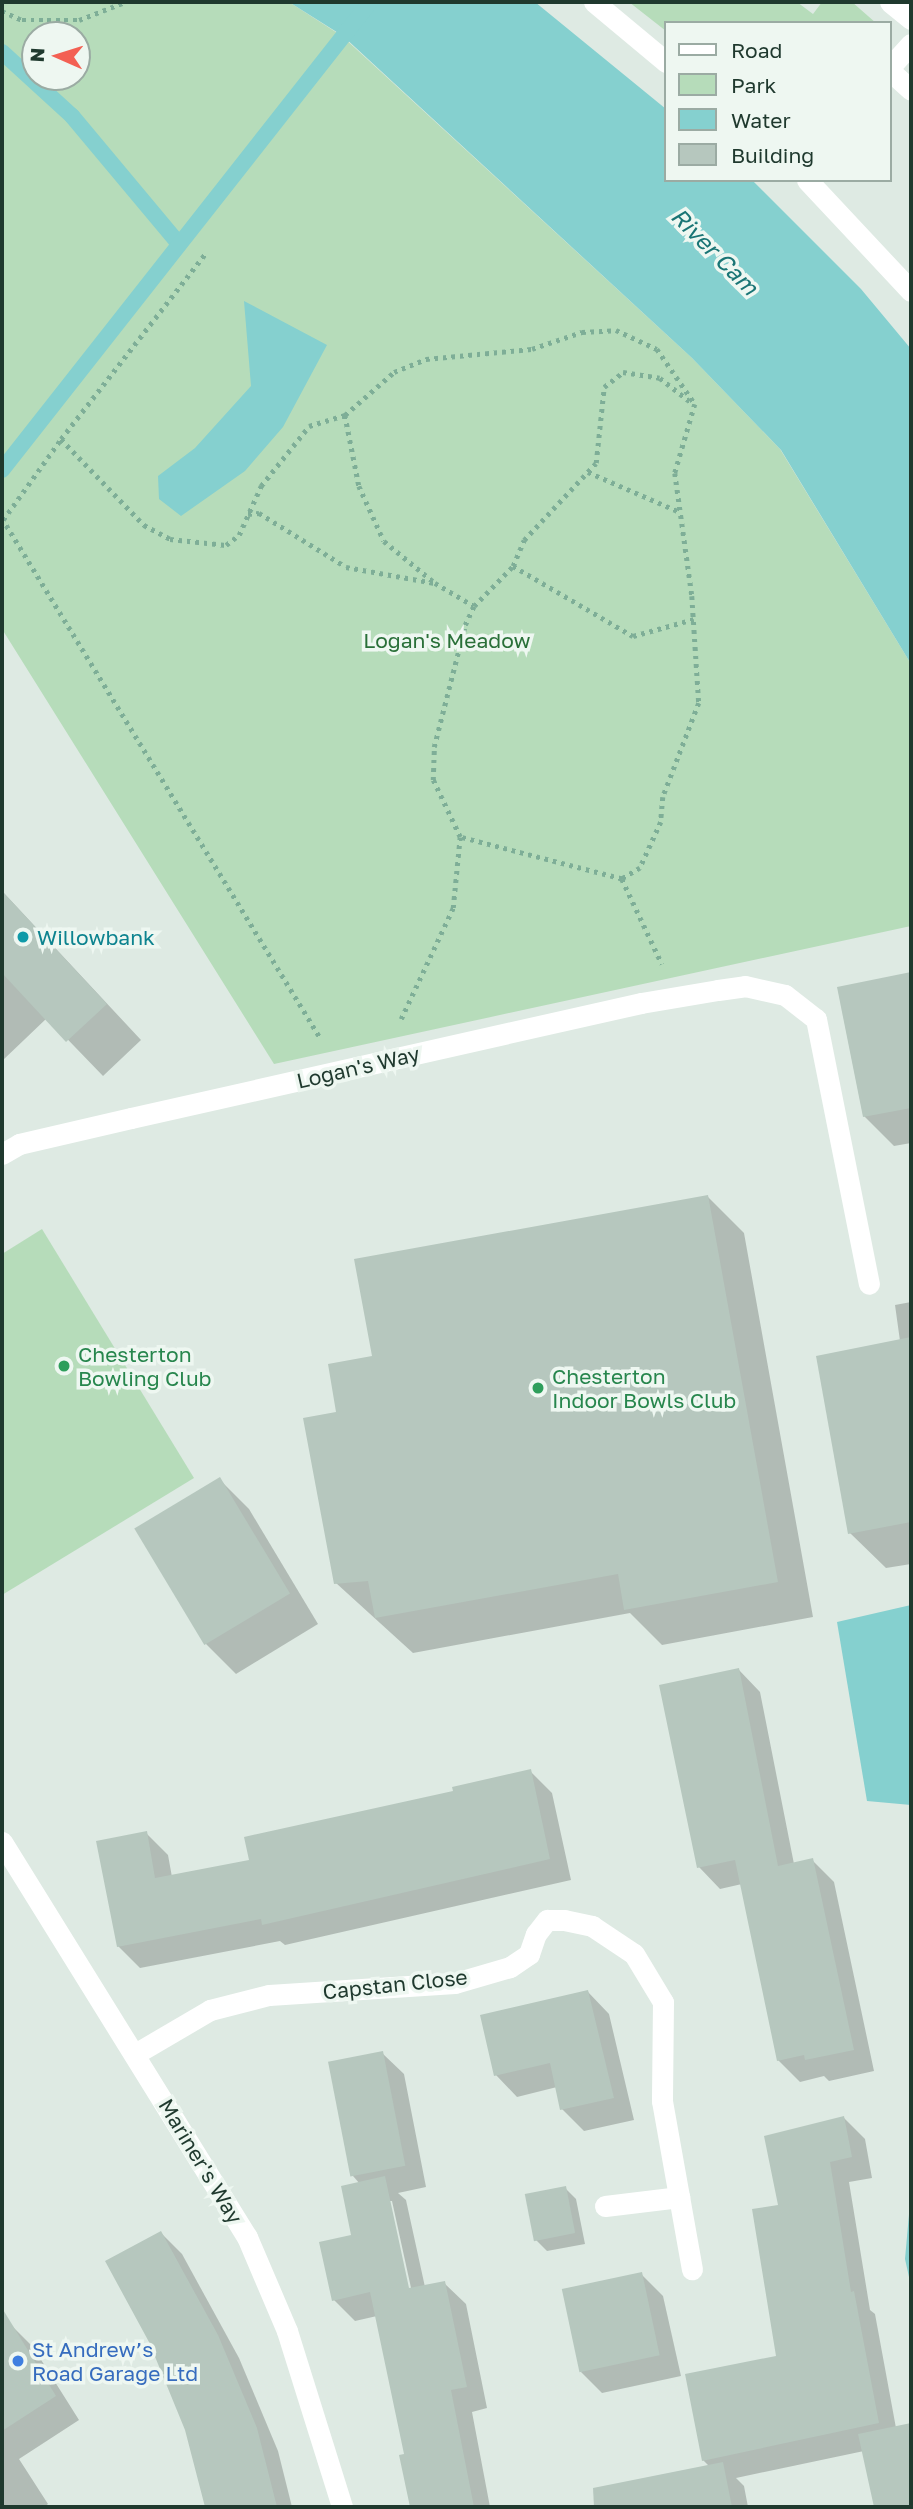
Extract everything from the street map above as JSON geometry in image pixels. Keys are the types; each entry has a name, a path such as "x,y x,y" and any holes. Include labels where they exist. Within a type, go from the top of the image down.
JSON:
{"street":[{"path":"594,2 664,60"},
{"path":"890,2 911,19"},
{"path":"892,67 911,44"},
{"path":"892,71 911,90"},
{"path":"809,182 911,291"},
{"name":"Logan's Way","path":"2,1154 19,1144 341,1071 677,997 745,986 785,995 816,1019 869,1284"},
{"name":"Mariner's Way","path":"2,1842 247,2237 287,2331 342,2507"},
{"name":"Capstan Close","path":"135,2054 210,2010 269,1995 455,1983 510,1967 519,1961 529,1954 536,1934 547,1920 564,1920 592,1926 635,1955 663,2001 662,2101 692,2269"},
{"path":"605,2206 679,2197"}],"path":[{"path":"2,10 22,20 79,20 125,2"},
{"path":"206,253 2,519 341,1071"},
{"path":"61,439 144,525 170,539 226,545 239,535 261,486 309,426 345,415 394,372 426,359 532,349 582,331 616,330 657,349 695,404"},
{"path":"398,1024 453,908 460,837 433,780 434,747 465,625 474,606 513,566 524,540 596,463 604,387 623,372 660,378 695,404"},
{"path":"460,837 622,879 640,868 661,822 663,797 699,703 694,620 676,473 695,404"},
{"path":"345,415 359,486 384,541 435,583 474,606"},
{"path":"588,472 681,512"},
{"path":"247,514 259,513 346,567 435,583"},
{"path":"513,566 633,636 694,620"},
{"path":"622,879 677,997"}],"green space":[{"name":"Logan's Meadow","path":"2,2 289,2 342,36 692,358 780,449 911,664 911,926 274,1064 2,629"},
{"path":"629,2 797,2 813,14 822,2 852,2 874,21 664,21 664,29"},
{"name":"Chesterton Bowling Club","path":"42,1229 194,1478 2,1595 2,1254"}],"water":[{"name":"River Cam","path":"289,2 535,2 664,107 664,182 754,182 861,289 911,349 911,664 781,450 692,358 343,36"},
{"path":"244,301 327,345 283,427 245,471 181,516 159,499 158,476 195,448 251,386"},
{"path":"911,1605 911,1805 867,1801 837,1622"},
{"path":"911,2192 911,2286 905,2259"}],"building":[{"name":"Willowbank","path":"2,891 107,1004 66,1042 2,973"},
{"path":"911,972 911,1108 863,1117 837,987"},
{"name":"Chesterton Indoor Bowls Club","path":"708,1195 778,1582 624,1610 618,1574 375,1618 368,1581 334,1584 303,1418 336,1412 328,1364 372,1356 354,1259"},
{"path":"911,1337 911,1522 848,1534 816,1356"},
{"path":"220,1477 290,1594 204,1645 134,1529"},
{"path":"739,1668 778,1866 813,1858 854,2050 805,2060 804,2055 777,2061 735,1860 697,1868 659,1685"},
{"path":"531,1769 550,1859 262,1925 261,1919 117,1947 96,1841 147,1831 155,1878 249,1860 244,1837 453,1791 452,1787"},
{"path":"588,1990 614,2098 560,2110 550,2063 494,2076 480,2015"},
{"path":"383,2051 405,2166 350,2177 328,2062"},
{"path":"844,2116 852,2157 830,2162 851,2292 854,2291 879,2423 702,2461 685,2374 776,2356 752,2209 778,2205 764,2136"},
{"path":"385,2176 409,2288 445,2281 467,2387 451,2390 474,2507 410,2507 399,2455 404,2454 370,2292 332,2301 319,2242 351,2235 341,2186"},
{"path":"566,2186 575,2233 534,2241 525,2194"},
{"path":"161,2231 218,2335 257,2428 277,2507 205,2507 185,2430 149,2342 105,2261"},
{"path":"642,2272 660,2355 579,2372 562,2289"},
{"name":"St Andrew’s Road Garage Ltd","path":"2,2308 56,2396 2,2431"},
{"path":"911,2423 911,2507 874,2507 858,2434"},
{"path":"723,2462 732,2507 594,2507 593,2488"}],"waterway":[{"path":"2,470 370,2"},
{"path":"2,52 72,116 179,244"}],"place":[{"name":"Willowbank","path":"23,937"},
{"name":"Chesterton Bowling Club","path":"64,1366"},
{"name":"Chesterton Indoor Bowls Club","path":"538,1388"},
{"name":"St Andrew’s Road Garage Ltd","path":"18,2361"}]}
